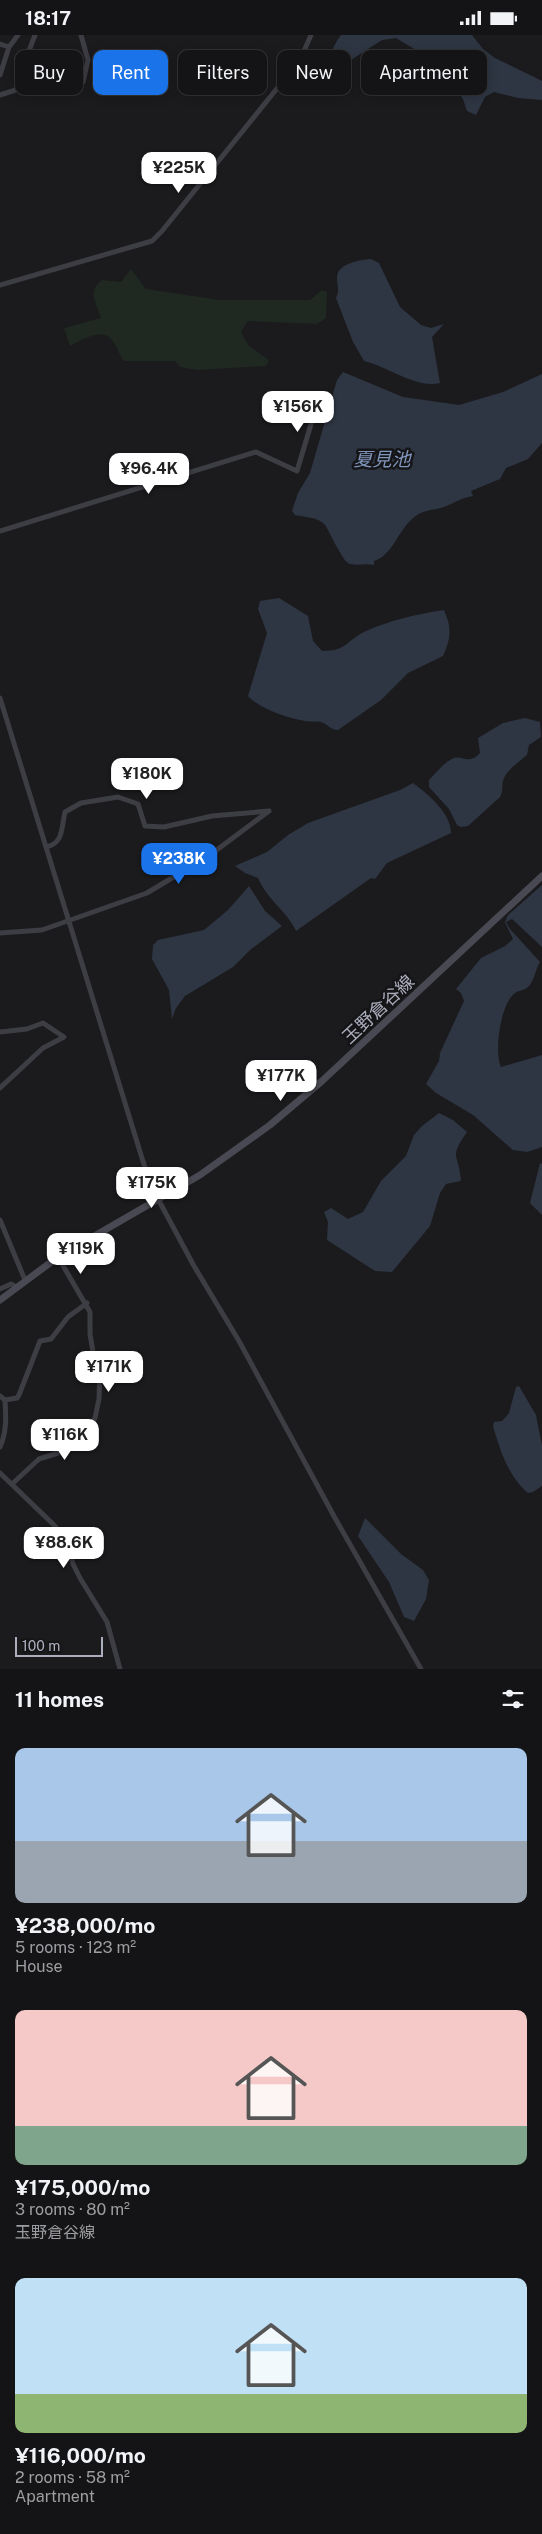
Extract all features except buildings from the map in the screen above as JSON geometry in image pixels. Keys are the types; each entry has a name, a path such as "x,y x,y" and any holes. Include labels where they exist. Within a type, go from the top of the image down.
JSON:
{"main road":[{"name":"玉野倉谷線","path":"0,1300 58,1257 226,1158 301,1101 542,876"}],"street":[{"path":"0,75 9,47 18,35"},
{"path":"0,95 32,85 28,56 34,35"},
{"path":"81,35 88,60 83,82"},
{"path":"0,285 152,241 300,60 311,35"},
{"path":"0,44 9,47"},
{"path":"0,531 256,451 297,471 318,401"},
{"path":"0,699 142,1159 158,1199 421,1669"},
{"path":"0,933 42,930 147,893 210,855 269,811 212,816 164,827 145,826 138,804 118,797 74,806 65,812 60,838 54,845 46,847"},
{"path":"0,1032 27,1029 43,1023 64,1037 43,1048 0,1088"},
{"path":"0,1220 25,1280"},
{"path":"12,1484 39,1459 61,1452 89,1430 95,1418 99,1399 100,1366 94,1352 90,1334 90,1312 87,1303 58,1257"},
{"path":"0,1289 11,1285 16,1287"},
{"path":"0,1396 5,1399 17,1398 20,1395 40,1341 51,1339 68,1317 87,1303"},
{"path":"0,1447 4,1437 5,1399"},
{"path":"0,1473 54,1526 68,1543 73,1564 80,1578 99,1605 107,1622 120,1669"}],"shaded area":[{"path":"131,269 146,289 220,300 310,300 322,290 327,292 326,318 317,324 248,321 241,332 249,346 269,360 266,366 197,370 180,367 175,361 124,361 112,340 108,336 103,335 85,338 70,346 64,328 101,318 94,297 97,284 102,280 121,282"}],"water":[{"path":"341,35 472,35 484,50 416,50 396,38 382,40 366,50 361,50 361,54 351,60 351,50 332,50"},
{"path":"487,52 495,58 542,81 542,100 518,98 494,92 485,97 476,115 467,111 460,95 487,95"},
{"path":"371,259 379,263 400,307 421,325 431,328 444,324 432,337 440,383 421,383 364,361 353,342 336,298 338,272 345,265"},
{"name":"夏見池","path":"343,372 403,397 459,405 503,392 542,374 542,443 528,459 506,468 500,479 471,491 473,496 416,516 407,524 386,554 374,561 374,565 350,564 340,553 322,522 295,515 292,511 298,493 310,473 337,380"},
{"path":"279,598 308,616 313,641 322,651 331,651 342,647 359,634 385,624 444,610 450,633 448,644 443,656 408,673 381,700 338,730 321,722 290,718 259,705 248,696 267,633 258,609 260,601"},
{"path":"525,718 540,722 541,737 529,745 527,755 506,774 500,797 468,826 461,827 457,825 449,809 429,787 429,780 450,760 458,757 472,759 480,753 478,738 503,723"},
{"path":"413,783 432,798 443,811 451,833 387,863 375,879 371,878 296,931 258,878 245,873 235,866 267,852 288,835 308,823 400,790"},
{"path":"542,885 542,947 512,919 506,922 540,962 529,986 515,993 510,999 502,1017 498,1040 501,1067 542,1055 542,1147 527,1152 513,1150 473,1115 436,1093 426,1084 439,1061 440,1053 464,1001 461,993 456,989 481,958 505,946 513,939 505,922 508,915"},
{"path":"249,886 265,911 282,926 250,950 233,967 185,996 176,1008 172,1019 169,990 152,959 153,945 158,940 204,930 228,910"},
{"path":"439,1113 453,1120 467,1132 456,1152 461,1181 446,1184 440,1193 430,1226 392,1272 375,1271 327,1240 328,1222 324,1212 331,1208 348,1219 363,1212 381,1181 406,1156 414,1135"},
{"path":"540,1163 542,1164 542,1215 530,1203"},
{"path":"519,1386 536,1415 542,1445 542,1486 528,1493 510,1471 493,1426 494,1422 502,1421 509,1413 516,1387"},
{"path":"365,1518 401,1554 423,1570 429,1580 426,1599 414,1621 404,1617 389,1582 358,1536"}]}
